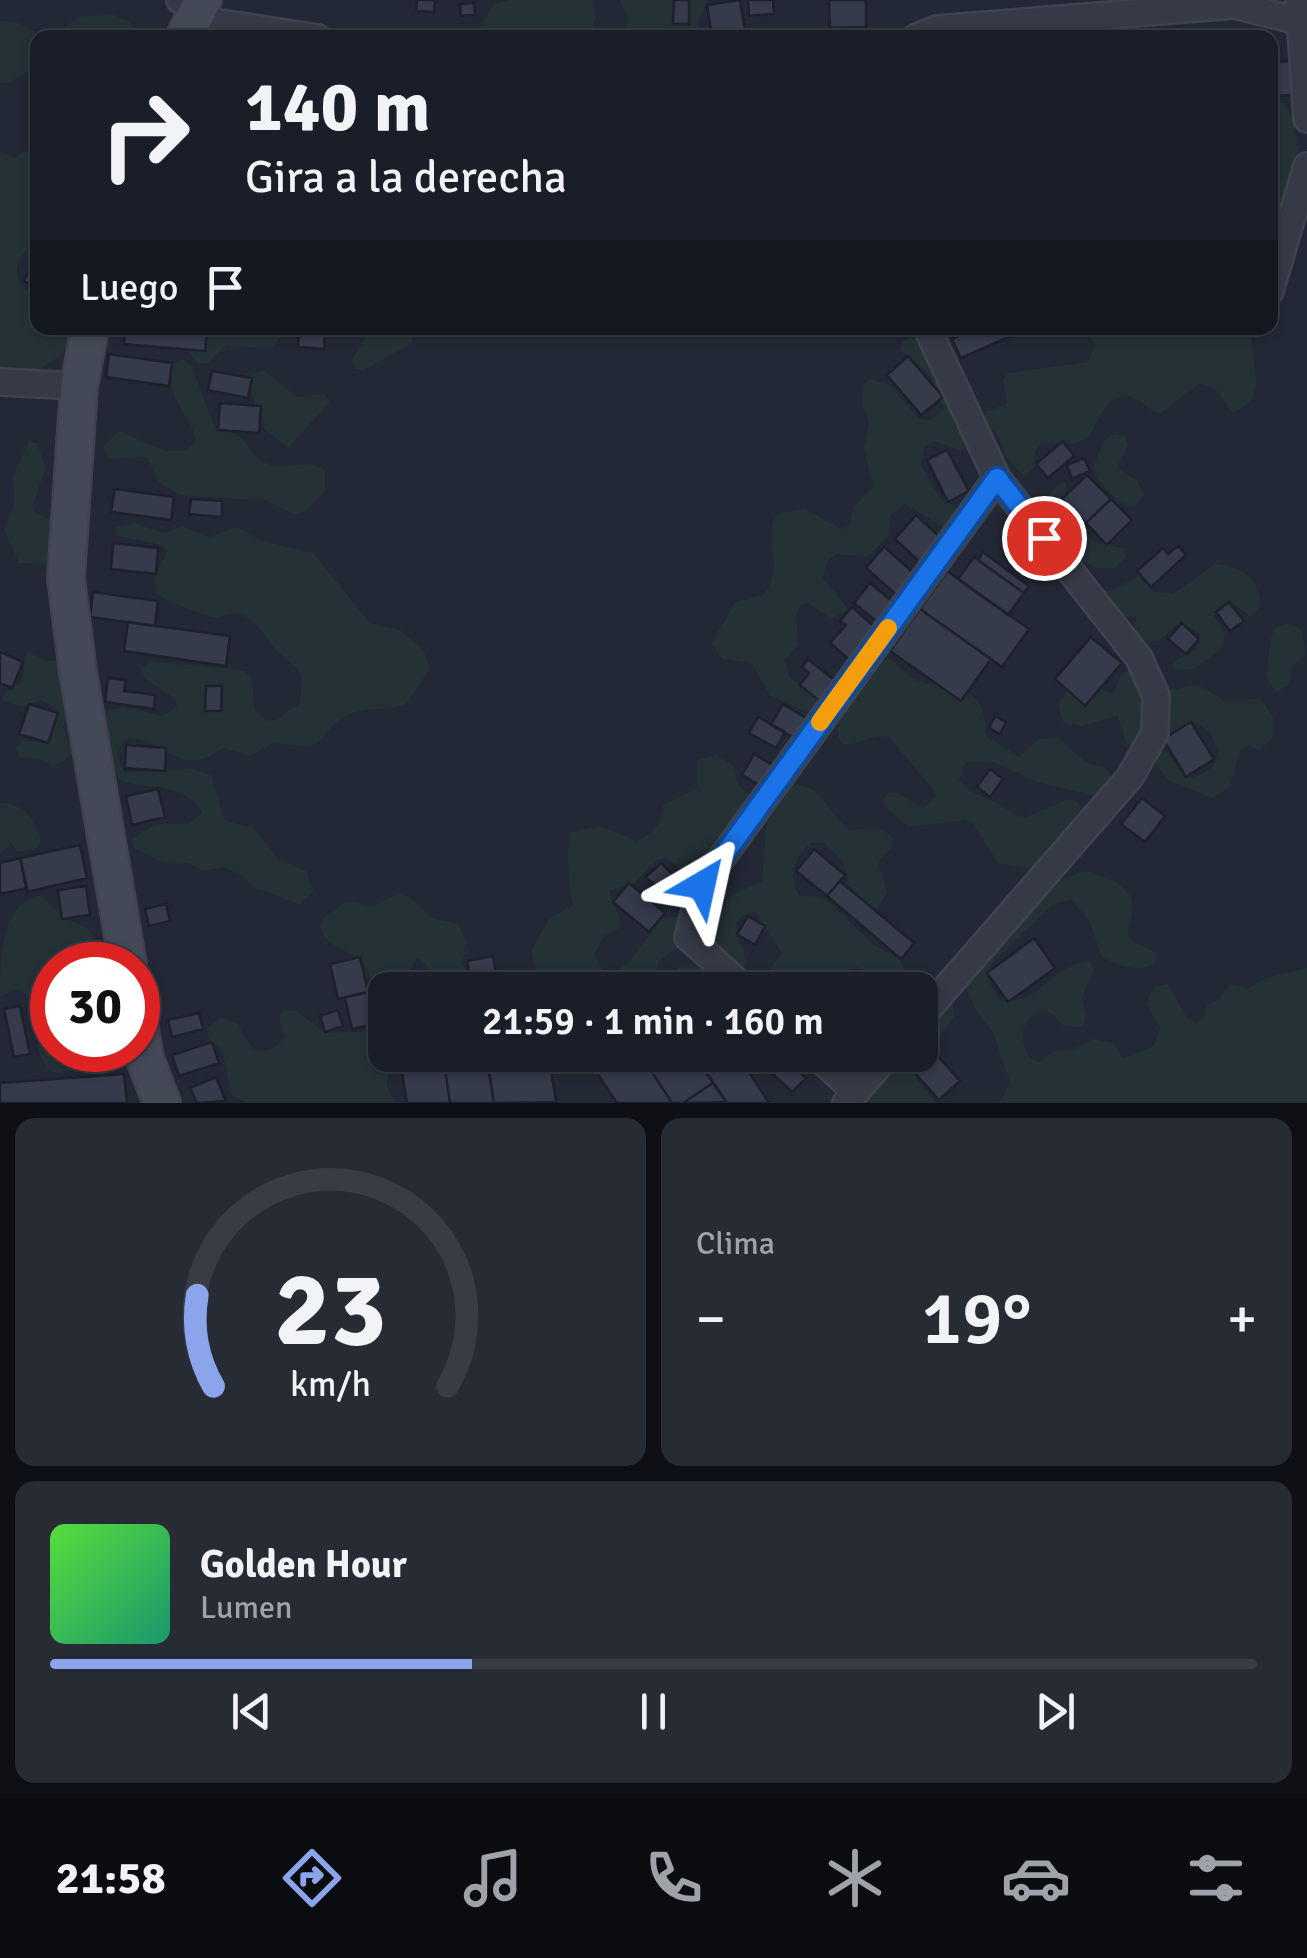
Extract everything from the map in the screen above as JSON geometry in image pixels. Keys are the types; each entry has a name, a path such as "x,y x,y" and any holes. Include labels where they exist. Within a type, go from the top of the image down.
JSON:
{"street":[{"path":"937,30 1234,5 1301,14 1307,119"},
{"path":"191,12 214,22 266,30"},
{"path":"1278,265 1307,166"},
{"path":"89,335 79,386 66,578 124,942"},
{"path":"930,335 997,478 1139,658 1156,696 1156,733 1130,777 938,997"},
{"path":"0,382 79,386"},
{"path":"726,972 688,937 702,885 997,478"},
{"path":"150,1072 162,1103"},
{"path":"830,1072 851,1097 873,1072"}],"shaded area":[{"path":"511,0 593,0 596,17 591,30 477,30 494,4"},
{"path":"620,0 708,0 698,21 701,30 623,30 628,19"},
{"path":"112,14 130,22 133,30 60,30 79,17"},
{"path":"0,21 17,22 31,30 30,73 0,83"},
{"path":"1278,98 1290,115 1299,163 1293,196 1278,229"},
{"path":"30,149 30,245 20,260 17,276 30,292 30,335 73,335 60,355 13,382 0,378 0,151 14,158"},
{"path":"282,335 270,349 226,345 208,363 198,364 187,349 189,336"},
{"path":"411,335 414,342 364,370 354,369 352,360 366,336"},
{"path":"1088,335 1252,335 1256,386 1246,405 1233,413 1217,391 1200,383 1161,413 1140,401 1120,397 1107,406 1089,437 1075,443 1041,444 1035,452 1035,467 1024,477 1005,456 997,433 985,426 985,412 1007,404 1003,380 1008,373 1088,362 1096,346"},
{"path":"911,337 920,341 969,447 960,450 933,441 925,446 921,465 940,498 965,512 946,529 905,504 890,515 889,535 868,557 836,554 828,560 823,578 848,609 831,619 808,603 800,606 796,615 798,644 785,660 790,678 823,701 815,716 770,695 751,663 722,659 712,643 735,602 765,594 771,582 771,533 776,514 805,509 841,529 849,525 854,507 873,486 864,449 869,422 862,405 863,385 870,379 888,384 920,419 930,420 945,409 929,375 901,350 903,341"},
{"path":"185,360 192,367 215,428 242,438 264,462 311,465 325,471 325,491 304,512 294,514 268,501 181,495 159,483 147,457 108,459 103,447 119,431 165,451 185,451 196,441 170,382 176,362"},
{"path":"263,370 297,397 324,394 330,402 288,448 264,429 252,395 251,375"},
{"path":"1115,434 1124,436 1128,445 1117,467 1137,481 1144,495 1135,506 1115,498 1093,468 1103,441"},
{"path":"29,442 37,443 46,468 32,506 37,514 54,522 57,558 48,564 19,563 4,530 14,504 13,476"},
{"path":"1066,482 1064,506 1096,543 1124,548 1126,557 1115,568 1095,567 1076,558 1066,548 1066,534 1042,513 1050,493"},
{"path":"135,524 165,533 182,526 209,537 237,527 263,541 313,553 370,623 400,630 424,650 430,669 406,704 350,714 315,744 293,746 274,742 251,756 223,748 196,760 185,760 156,745 128,738 119,750 125,772 193,769 211,775 225,821 254,828 279,860 306,871 314,891 300,904 255,888 224,867 204,871 187,863 167,864 133,848 132,838 157,824 188,824 202,813 186,795 119,779 105,755 95,715 124,707 162,716 177,707 174,698 144,678 142,668 149,661 245,671 252,679 254,708 267,721 277,720 300,703 301,683 298,670 249,619 234,613 212,617 156,594 154,576 167,552 161,545 114,535 116,527"},
{"path":"1215,564 1233,568 1253,580 1261,606 1251,617 1232,602 1223,603 1214,616 1225,633 1222,648 1194,669 1175,670 1173,662 1195,650 1200,634 1181,621 1159,641 1145,642 1134,626 1136,617 1118,615 1107,592 1140,576 1154,592 1173,594"},
{"path":"1289,623 1302,630 1306,654 1292,667 1288,686 1275,692 1266,676 1270,643 1276,627"},
{"path":"29,651 46,661 60,660 66,671 58,684 72,707 63,727 73,754 53,767 40,759 20,757 16,748 22,741 50,743 58,710 41,700 24,707 2,700 5,693 23,681 24,658"},
{"path":"892,659 916,680 974,697 984,718 986,736 1019,757 1039,739 1058,737 1086,763 1106,768 1116,784 1103,798 1037,782 994,762 966,762 959,780 1016,816 1026,817 1069,799 1079,803 1083,821 1036,869 998,863 973,824 965,820 909,827 882,800 889,793 899,793 923,809 936,796 932,788 890,738 843,744 838,737 842,715 854,690 872,669"},
{"path":"1129,670 1160,692 1198,685 1224,700 1261,699 1273,717 1273,737 1260,750 1250,745 1240,750 1230,787 1213,798 1169,781 1152,759 1157,751 1166,752 1184,776 1194,778 1212,768 1218,750 1211,734 1196,722 1136,747 1127,744 1118,716 1082,726 1063,722 1058,704 1068,688 1086,686 1114,693 1121,675"},
{"path":"717,755 733,765 738,784 752,798 719,889 704,900 683,870 666,858 657,860 636,882 610,891 621,927 604,936 594,954 603,971 608,972 539,972 531,951 549,919 573,905 568,857 571,832 600,826 636,841 642,838 659,822 663,805 697,788 697,760"},
{"path":"790,785 801,785 817,794 850,830 878,827 893,837 892,848 878,861 887,893 877,909 873,910 844,885 848,877 841,859 824,843 811,843 800,854 793,880 799,895 823,898 874,945 898,958 907,972 864,972 859,967 839,972 767,972 782,953 755,911 738,919 737,933 746,959 738,972 675,972 679,967 702,965 707,941 728,897 762,881 766,826"},
{"path":"0,803 16,806 27,814 41,841 36,849 17,852 9,840 9,847 0,852"},
{"path":"1084,871 1110,879 1125,890 1133,905 1129,939 1155,952 1156,962 1136,968 1107,960 1101,956 1090,922 1072,900 1053,904 991,965 986,975 999,1000 1012,1001 1035,992 1066,968 1090,961 1094,970 1082,997 1086,1016 1082,1027 1064,1026 1050,1012 1033,1016 1023,1035 1031,1059 1040,1062 1054,1051 1074,1049 1093,1039 1113,1043 1123,1058 1154,1046 1160,1028 1146,1004 1154,987 1168,984 1187,1018 1196,1023 1204,1018 1206,1005 1219,999 1230,984 1249,988 1266,978 1307,968 1307,1103 999,1103 1011,1080 995,1037 973,1004 962,977 1036,880 1061,880"},
{"path":"400,893 410,897 431,918 459,924 466,942 462,963 466,972 430,972 417,958 408,972 368,974 357,959 332,944 320,927 324,918 346,901 374,906"},
{"path":"41,896 61,916 88,929 96,942 30,942 30,1006 25,994 16,989 0,997 5,936 17,909 27,900"},
{"path":"680,916 686,924 682,943 659,961 656,972 614,972 628,963 662,918"},
{"path":"952,997 954,1017 938,1039 938,1002"},
{"path":"285,1010 295,1011 327,1033 368,1031 368,1072 388,1072 387,1086 395,1103 248,1103 231,1095 223,1051 209,1038 207,1029 220,1017 237,1024 253,1049 267,1050 284,1036 279,1017"},
{"path":"880,1072 914,1072 936,1103 839,1103"}],"building":[{"path":"417,0 435,0 434,12 416,11"},
{"path":"674,0 689,0 689,24 673,24"},
{"path":"740,0 745,30 711,30 707,5"},
{"path":"748,0 773,0 774,14 749,16"},
{"path":"829,0 866,0 866,27 830,28"},
{"path":"474,3 475,15 461,16 460,4"},
{"path":"1296,61 1297,95 1278,96 1278,62"},
{"path":"125,335 206,335 205,351 124,344"},
{"path":"299,335 325,335 324,349 298,347"},
{"path":"961,335 1013,335 961,358 952,339"},
{"path":"109,354 172,363 169,386 106,377"},
{"path":"908,356 943,397 921,415 887,375"},
{"path":"212,371 252,378 248,398 208,390"},
{"path":"220,403 261,406 259,433 218,430"},
{"path":"1063,441 1074,456 1048,478 1036,464"},
{"path":"947,450 969,491 948,502 927,460"},
{"path":"1084,458 1090,471 1072,479 1067,465"},
{"path":"1087,475 1111,499 1086,523 1062,499"},
{"path":"115,489 174,497 171,520 111,512"},
{"path":"191,499 222,501 222,517 189,514"},
{"path":"1111,499 1132,520 1107,545 1086,523"},
{"path":"916,515 943,540 922,564 895,539"},
{"path":"113,543 158,548 156,574 111,569"},
{"path":"1178,546 1186,555 1151,587 1137,571 1163,548 1168,554"},
{"path":"884,547 917,576 899,597 866,568"},
{"path":"983,552 1029,586 1024,593 978,560"},
{"path":"974,557 1024,593 1008,615 958,579"},
{"path":"947,571 1029,629 1002,667 920,609"},
{"path":"870,583 898,606 882,626 854,603"},
{"path":"93,592 158,601 155,626 90,617"},
{"path":"1229,602 1244,621 1230,631 1216,612"},
{"path":"852,607 879,631 852,662 830,643 846,625 840,621"},
{"path":"920,609 991,659 961,701 890,651"},
{"path":"128,622 230,636 226,666 124,651"},
{"path":"1182,623 1199,639 1186,654 1168,639"},
{"path":"1091,637 1122,663 1085,706 1055,679"},
{"path":"0,652 23,662 12,688 0,683"},
{"path":"808,659 843,687 827,707 800,685 809,673 802,667"},
{"path":"108,678 126,680 124,691 155,695 154,709 105,702"},
{"path":"206,686 222,686 221,711 205,711"},
{"path":"29,704 58,713 48,743 19,734"},
{"path":"783,704 809,720 798,740 771,725"},
{"path":"995,716 1006,722 1000,734 989,728"},
{"path":"758,717 785,732 776,748 749,733"},
{"path":"1191,722 1214,759 1186,777 1163,739"},
{"path":"126,745 166,748 165,771 125,768"},
{"path":"754,754 782,771 769,791 742,775"},
{"path":"990,769 1003,779 990,797 977,787"},
{"path":"158,789 165,817 132,825 126,796"},
{"path":"1142,798 1165,816 1145,842 1121,824"},
{"path":"80,845 87,878 27,892 20,858"},
{"path":"814,849 845,875 827,896 796,871"},
{"path":"20,858 27,888 0,894 0,863"},
{"path":"661,863 693,894 678,909 646,877"},
{"path":"840,881 914,943 901,959 827,896"},
{"path":"629,883 665,913 649,932 613,902"},
{"path":"86,886 90,915 62,919 58,890"},
{"path":"166,904 170,921 149,926 145,909"},
{"path":"748,916 765,926 755,945 737,934"},
{"path":"1034,938 1055,968 1008,1002 987,973"},
{"path":"493,956 496,972 469,972 467,961"},
{"path":"360,957 368,992 338,999 330,964"},
{"path":"368,992 368,1026 352,1029 345,997"},
{"path":"20,1006 30,1054 14,1057 4,1009"},
{"path":"338,1010 343,1026 325,1032 320,1016"},
{"path":"199,1013 203,1029 172,1037 168,1020"},
{"path":"212,1042 219,1063 179,1076 172,1055"},
{"path":"938,1056 960,1081 939,1100 915,1073 938,1072"},
{"path":"402,1072 445,1072 450,1103 407,1103"},
{"path":"445,1072 489,1072 494,1103 450,1103"},
{"path":"489,1072 552,1072 556,1102 494,1103"},
{"path":"596,1072 652,1072 672,1103 617,1103"},
{"path":"652,1072 706,1072 713,1083 683,1103 672,1103"},
{"path":"706,1072 749,1072 769,1103 727,1103"},
{"path":"771,1072 799,1072 806,1078 792,1092"},
{"path":"124,1074 127,1103 0,1103 0,1083"},
{"path":"216,1077 226,1101 197,1103 190,1088"},
{"path":"713,1083 726,1102 683,1103"}],"slow traffic":[{"path":"820,722 888,628"}],"route":[{"path":"702,885 997,478 1044,538"}]}
